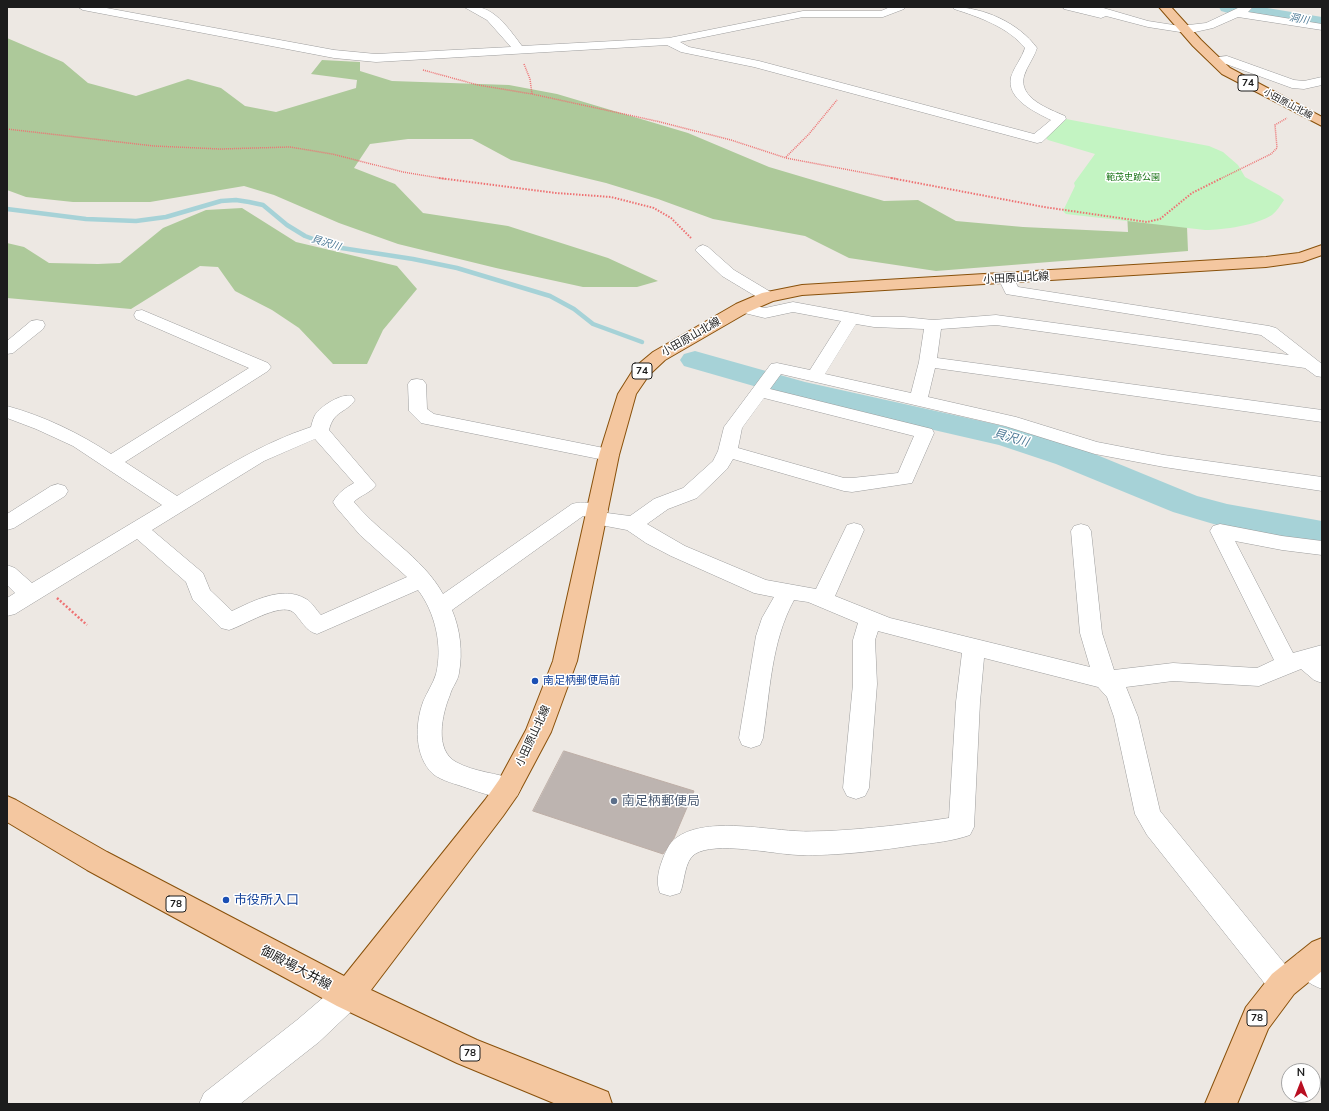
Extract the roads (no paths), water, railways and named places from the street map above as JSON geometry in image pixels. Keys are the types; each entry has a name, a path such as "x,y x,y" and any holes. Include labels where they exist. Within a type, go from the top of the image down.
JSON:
{"main road":[{"name":"小田原山北線","path":"1165,8 1215,61 1237,78 1322,122"},
{"name":"小田原山北線","path":"348,995 508,788 538,732 565,661 598,514 609,455 623,402 642,371 659,356 742,308 768,297 802,290 1266,262 1302,257 1322,250"},
{"name":"御殿場大井線","path":"7,808 104,865 348,995 468,1052 593,1103"},
{"name":"78","path":"1221,1104 1257,1018 1283,984 1317,963"}],"street":[{"path":"83,7 362,58 518,48 669,41 803,14 883,14 900,7"},
{"path":"469,7 486,13 493,18 518,48"},
{"path":"669,41 685,50 755,64 1037,139 1060,119 1032,105 1022,94 1017,85 1017,78 1032,48 1026,40 994,21 958,7"},
{"path":"1068,7 1115,18 1129,18"},
{"path":"1088,7 1129,18 1186,29 1208,26 1248,7"},
{"path":"1256,7 1322,19"},
{"path":"1236,13 1322,27"},
{"path":"1215,61 1227,60 1292,84 1304,85 1322,81"},
{"path":"703,250 728,273 768,297"},
{"path":"1006,278 1012,291 1270,332 1316,367"},
{"path":"742,308 765,313 793,307 851,319 874,322 904,322 933,325 996,320 1316,367"},
{"path":"112,462 262,367 142,315"},
{"path":"814,377 851,319"},
{"path":"7,349 37,325"},
{"path":"918,401 928,362 933,325"},
{"path":"928,362 1322,416"},
{"path":"633,524 661,504 674,498 690,494 696,490 720,465 728,451 729,440 733,427 777,368 1009,421 1095,448 1164,461 1322,484"},
{"path":"417,384 418,411 428,419 609,455"},
{"path":"728,451 852,485 905,478 925,433 760,392"},
{"path":"319,431 323,417 346,400"},
{"path":"7,412 43,425 80,442 178,506"},
{"path":"7,608 139,530 257,457 297,438 319,431"},
{"path":"319,431 366,485 351,493 343,502 347,508 371,534 414,570 433,594 440,607 448,637 448,673 433,710 430,736 432,752 442,767 465,776 508,788"},
{"path":"7,523 58,491"},
{"path":"440,607 579,509 633,524 653,538 678,551 762,587 811,595 870,620 974,648 1106,680 1173,672 1259,676 1305,659"},
{"path":"139,530 194,578 202,594 229,622 274,602 288,601 298,604 317,626 422,580"},
{"path":"822,600 854,530"},
{"path":"1081,531 1091,633 1106,680 1117,692 1126,717 1148,814 1156,827 1283,984"},
{"path":"1322,548 1282,543 1220,531 1305,659 1322,674"},
{"path":"7,573 37,590"},
{"path":"751,738 767,636 774,618 788,591"},
{"path":"856,788 865,684 864,640 870,620"},
{"path":"670,884 677,856 687,844 709,838 762,838 810,844 892,838 960,827 974,648"},
{"path":"215,1104 308,1031 348,995"}],"waterway":[{"name":"洞川","path":"1228,7 1322,23"},
{"name":"貝沢川","path":"7,209 86,219 136,221 166,217 221,201 236,200 249,202 263,205 287,225 305,236 335,247 413,259 457,268 550,296 574,309 593,324 642,342"},
{"name":"貝沢川","path":"695,360 799,390 1006,436 1068,456 1185,504 1227,516 1322,533"}],"place":[{"name":"南足柄郵便局前","path":"535,681"},
{"name":"南足柄郵便局","path":"614,801"},
{"name":"市役所入口","path":"226,900"}],"park label":[{"name":"範茂史跡公園","path":"1133,177"}]}
